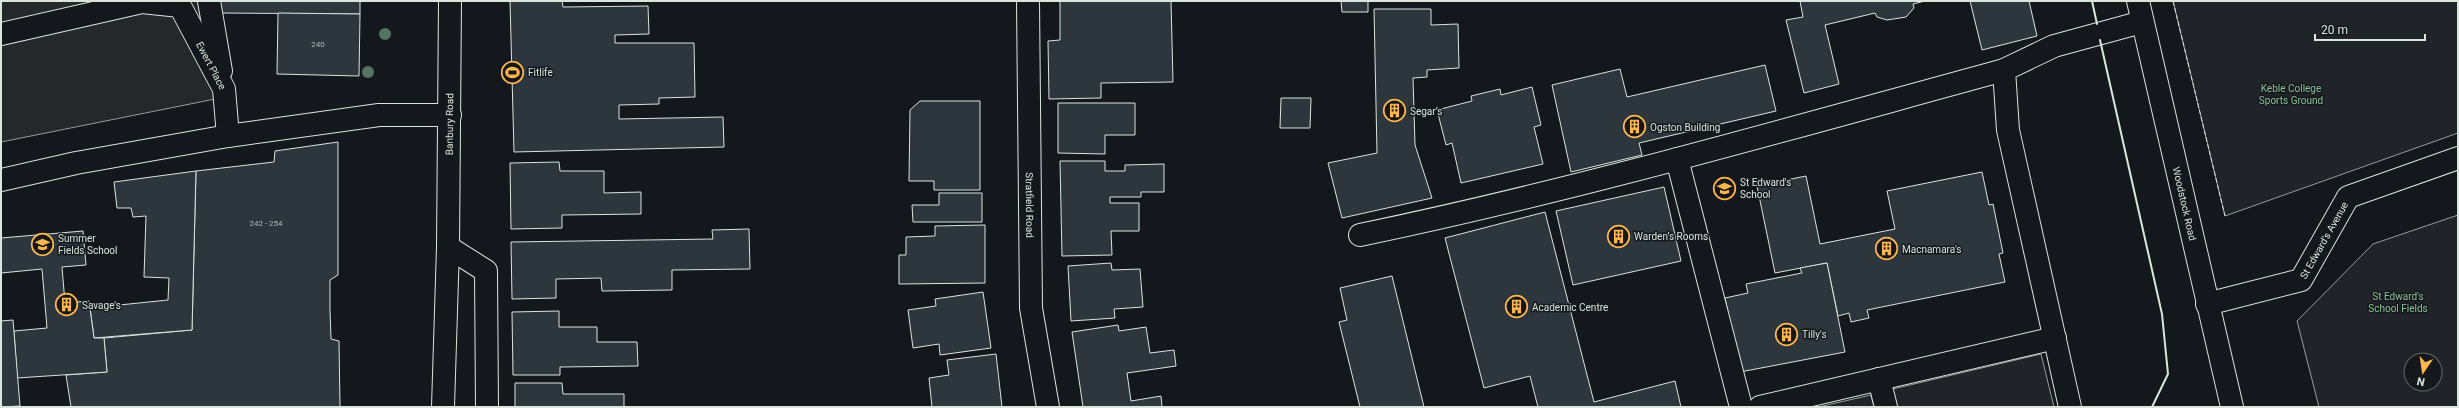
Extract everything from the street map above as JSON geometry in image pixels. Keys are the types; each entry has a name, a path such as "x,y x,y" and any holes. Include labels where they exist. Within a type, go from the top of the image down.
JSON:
{"main road":[{"path":"209,1 224,89"},
{"name":"Banbury Road","path":"442,407 448,247 450,1"},
{"name":"Stratfield Road","path":"1028,1 1031,308 1048,407"},
{"name":"Woodstock Road","path":"2138,1 2232,407"},
{"name":"Ewert Place","path":"1,34 142,2 180,6 224,89 228,136"},
{"path":"1360,235 1462,214 1677,159 2004,70 2054,46 2142,22"},
{"path":"2004,70 2008,130 2070,407"},
{"path":"1,180 76,163 228,136 378,115 450,115"},
{"name":"St Edward's Avenue","path":"2207,304 2301,280 2348,197 2458,158"},
{"path":"1677,159 1741,407"},
{"path":"448,247 486,271 487,407"},
{"path":"1760,407 2055,338"},
{"path":"1879,379 1886,407"}],"green space":[{"name":"Keble College Sports Ground","path":"2173,1 2458,1 2458,133 2225,216"},
{"name":"St Edward's School Fields","path":"2458,215 2458,407 2319,407 2297,321 2373,244"},
{"path":"2041,354 2054,407 1897,407 1893,389"},
{"path":"1871,395 1874,407 1818,407"}],"shaded area":[{"path":"1,1 199,1 215,99 1,142"}],"building":[{"path":"217,1 360,1 360,14 219,13"},
{"path":"510,1 562,1 563,7 648,6 649,34 615,35 615,43 694,43 695,97 659,98 659,104 619,105 619,119 723,117 724,147 514,152"},
{"path":"1060,1 1171,1 1173,82 1101,83 1101,98 1049,99 1048,41 1060,40"},
{"path":"1341,1 1368,1 1368,12 1342,12"},
{"path":"1800,1 1925,1 1913,4 1914,8 1906,17 1887,20 1877,17 1875,13 1825,25 1839,84 1804,93 1786,20 1803,17"},
{"path":"1970,1 2029,1 2037,36 1982,50"},
{"name":"Segar’s","path":"1374,9 1431,9 1431,25 1458,24 1459,68 1427,70 1427,77 1413,78 1415,145 1432,198 1342,218 1328,163 1377,153"},
{"path":"278,13 360,14 359,76 277,74"},
{"name":"Ogston Building","path":"1765,65 1776,111 1639,143 1642,155 1571,172 1552,85 1620,69 1627,97"},
{"path":"1532,87 1541,125 1534,127 1543,164 1461,183 1452,143 1446,145 1437,110 1472,101 1471,96 1500,89 1501,95"},
{"path":"1281,98 1311,98 1310,128 1280,128"},
{"path":"920,101 980,101 980,190 934,190 934,181 909,181 910,110"},
{"path":"1058,103 1135,103 1135,135 1105,135 1105,154 1058,153"},
{"path":"338,142 338,275 330,280 330,310 331,339 339,341 340,407 71,407 66,375 107,372 104,338 192,330 196,171 274,162 275,151"},
{"path":"1060,161 1105,161 1105,171 1125,171 1125,165 1164,164 1164,192 1141,192 1141,197 1110,197 1110,203 1139,203 1139,231 1111,231 1112,255 1062,256"},
{"path":"559,162 560,171 604,171 604,193 641,192 641,214 562,215 562,228 511,229 510,163"},
{"path":"196,171 192,330 94,338 90,308 168,300 169,278 144,277 146,216 133,217 131,208 117,208 114,182"},
{"name":"Macnamara's","path":"1982,172 1989,205 1993,204 2003,253 1999,254 2005,282 1867,310 1869,318 1851,322 1849,313 1838,316 1827,263 1775,273 1757,186 1806,176 1820,244 1895,229 1887,191"},
{"name":"Warden’s Rooms","path":"1664,187 1681,261 1573,285 1556,211"},
{"path":"939,193 982,193 982,222 913,222 912,205 939,205"},
{"name":"Academic Centre","path":"1545,212 1594,402 1675,381 1681,407 1538,407 1530,376 1484,388 1445,238"},
{"path":"985,225 985,283 899,284 899,255 906,255 906,237 935,236 935,226"},
{"path":"749,229 750,269 672,270 672,290 602,291 601,278 556,279 556,298 512,299 511,242 713,239 712,230"},
{"name":"Savage's","path":"83,231 86,265 62,267 65,303 89,301 94,338 104,338 107,372 17,378 14,331 47,328 42,269 1,273 1,238"},
{"path":"1111,263 1112,270 1140,269 1143,307 1114,309 1115,318 1071,321 1068,266"},
{"name":"Tilly's","path":"1827,263 1845,352 1740,372 1725,298 1748,293 1746,284 1802,273 1800,268"},
{"path":"1392,276 1424,407 1360,407 1339,322 1347,320 1340,288"},
{"path":"983,292 991,348 940,355 939,344 913,348 908,310 936,306 935,299"},
{"path":"559,311 559,327 597,327 597,342 637,342 638,366 560,367 560,375 513,375 512,312"},
{"path":"13,320 20,406 1,407 1,321"},
{"path":"1118,325 1119,331 1146,327 1150,353 1174,350 1176,366 1127,373 1131,401 1161,396 1162,407 1083,407 1072,332"},
{"path":"996,354 1002,407 932,407 929,378 949,375 947,360"},
{"path":"515,383 562,383 563,394 624,394 624,407 515,407"}],"fence":[{"path":"2173,1 2225,216"}],"wall":[{"path":"2092,1 2097,24"},
{"path":"2100,40 2162,314 2168,374 2152,407"}],"place":[{"name":"Fitlife","path":"512,72"},
{"name":"Segar’s","path":"1395,111"},
{"name":"Ogston Building","path":"1634,127"},
{"name":"St Edward's School","path":"1724,188"},
{"name":"Warden’s Rooms","path":"1618,236"},
{"name":"Summer Fields School","path":"43,244"},
{"name":"Macnamara's","path":"1886,249"},
{"name":"Savage's","path":"67,305"},
{"name":"Academic Centre","path":"1516,307"},
{"name":"Tilly's","path":"1787,334"}]}
